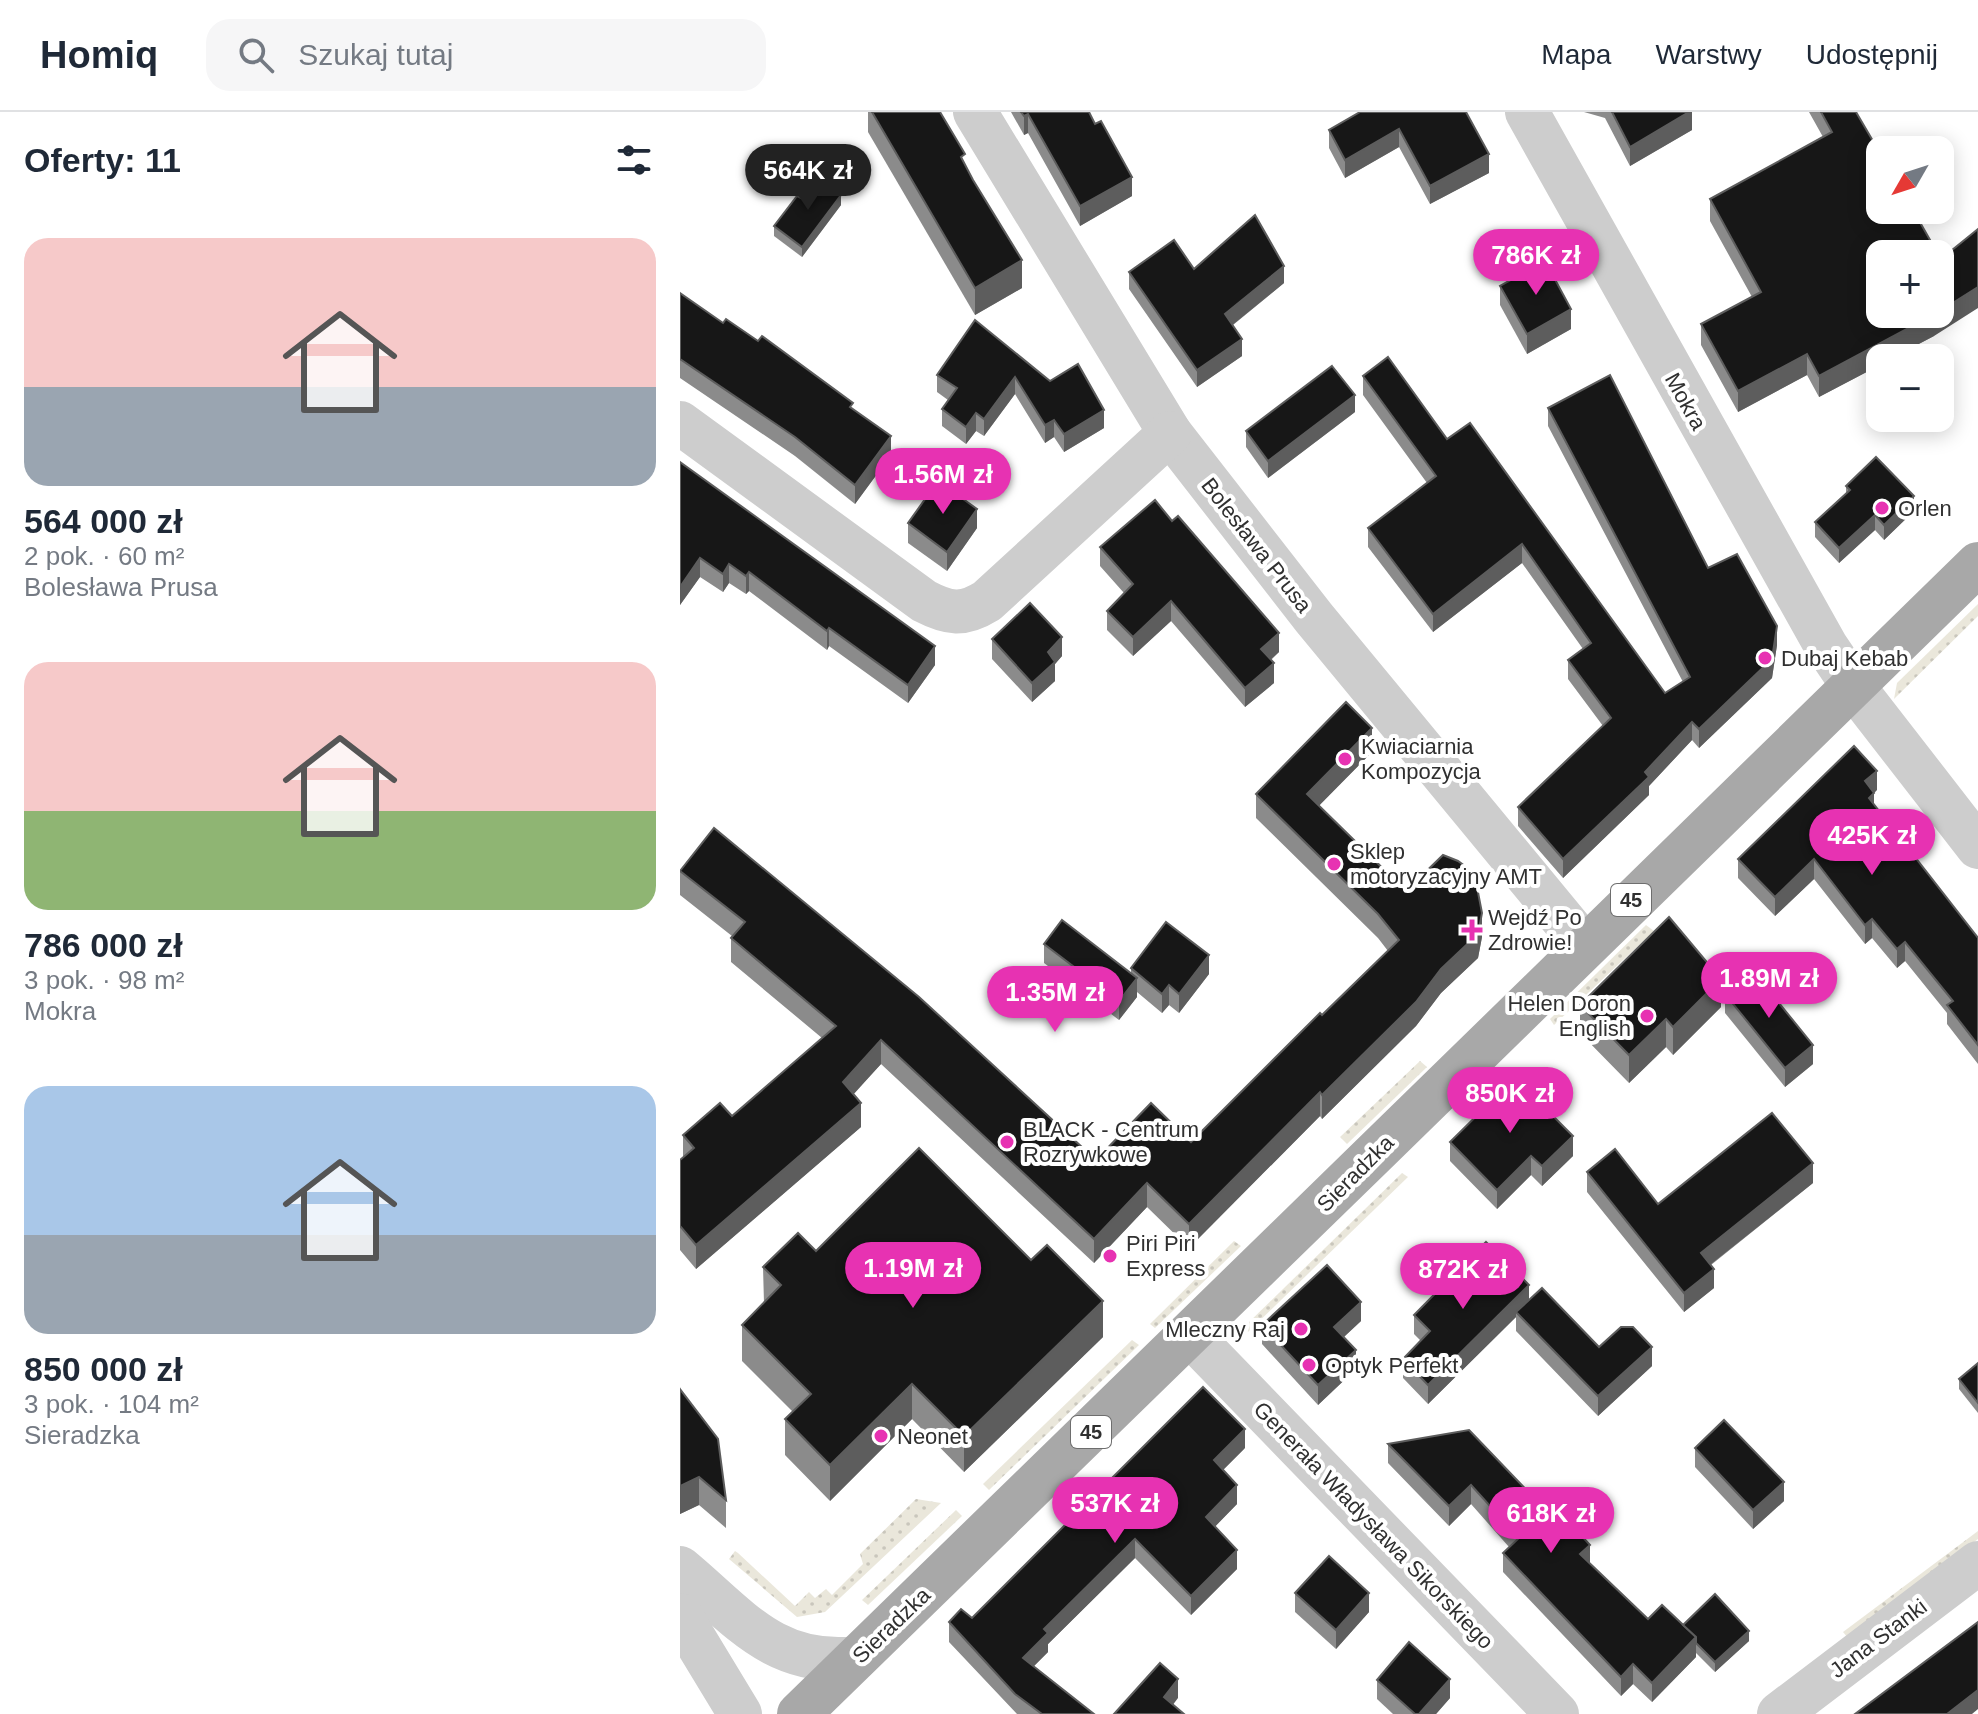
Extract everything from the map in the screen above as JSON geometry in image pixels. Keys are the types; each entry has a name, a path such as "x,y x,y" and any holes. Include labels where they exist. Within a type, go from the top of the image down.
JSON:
{"main road":[{"name":"Sieradzka","path":"799,1714 1191,1336 1584,945 1978,564"}],"street":[{"name":"Bolesława Prusa","path":"975,112 1170,433 1324,631 1584,945"},
{"name":"Mokra","path":"1527,112 1736,489 1853,686 1978,847"},
{"path":"680,423 924,601 946,612 968,613 987,601 1170,433"},
{"name":"Generała Władysława Sikorskiego","path":"1191,1336 1557,1714"},
{"name":"Jana Stanki","path":"1779,1714 1978,1563"},
{"path":"680,1568 773,1646 809,1659 856,1658"},
{"path":"680,1615 740,1714"}],"shaded area":[{"path":"1978,604 1978,616 1894,699 1897,683"},
{"path":"1646,925 1654,931 1554,1025 1550,1019"},
{"path":"1420,1061 1427,1067 1347,1144 1340,1137"},
{"path":"1402,1173 1408,1177 1248,1332 1244,1327"},
{"path":"1234,1241 1241,1246 1155,1328 1150,1324"},
{"path":"1132,1340 1139,1345 989,1490 983,1484"},
{"path":"916,1499 941,1503 825,1612 797,1617 729,1559 735,1551 738,1553 795,1606 809,1592 815,1598 826,1589 832,1595 863,1564 860,1554"},
{"path":"956,1510 962,1516 868,1605 862,1600"},
{"path":"1978,1531 1978,1539 1848,1638 1843,1632"}],"building":[{"path":"872,112 940,112 965,154 961,157 973,180 1022,260 975,288"},
{"path":"1021,112 1089,112 1095,124 1101,121 1132,177 1080,206 1028,114 1024,116"},
{"path":"1360,112 1466,112 1489,154 1430,186 1399,129 1345,160 1329,130"},
{"path":"1612,112 1689,112 1630,147"},
{"path":"1821,112 1856,112 1870,136 1866,136 1866,224 1921,224 1930,240 1866,240 1866,328 1909,328 1879,344 1866,344 1866,351 1819,376 1807,354 1738,391 1701,324 1761,292 1710,199 1832,132"},
{"path":"816,177 841,195 802,247 774,226"},
{"path":"1255,215 1284,266 1225,314 1242,339 1197,370 1129,272 1174,240 1194,269"},
{"path":"1978,229 1978,287 1954,302 1954,248"},
{"path":"1545,261 1571,309 1527,334 1500,286"},
{"path":"680,293 723,323 726,319 758,341 762,336 853,403 850,407 891,436 855,485 795,437 680,359"},
{"path":"975,320 1050,381 1078,364 1104,410 1064,434 1054,420 1045,425 1015,377 984,419 976,413 966,427 942,409 957,388 937,375"},
{"path":"1388,357 1447,439 1470,423 1665,693 1690,677 1548,408 1610,375 1708,568 1737,554 1777,626 1772,659 1699,729 1692,722 1645,772 1649,777 1563,859 1518,807 1611,718 1568,660 1591,643 1522,544 1433,614 1368,528 1436,476 1363,376"},
{"path":"1332,366 1355,395 1268,461 1246,431"},
{"path":"1876,457 1914,496 1884,525 1875,515 1839,548 1815,522 1850,490 1846,486"},
{"path":"680,462 935,646 908,685 829,628 827,631 749,572 746,576 729,564 723,574 700,558 680,587"},
{"path":"938,481 977,509 947,552 908,523"},
{"path":"1155,500 1172,521 1178,516 1279,633 1261,649 1274,663 1245,688 1171,601 1133,637 1107,611 1133,584 1100,547"},
{"path":"1030,603 1062,637 1048,652 1055,662 1032,683 992,639"},
{"path":"1346,702 1372,728 1307,794 1406,891 1443,855 1466,867 1477,887 1482,913 1478,934 1441,969 1416,1002 1322,1095 1320,1092 1189,1224 1147,1183 1094,1239 881,1040 843,1082 861,1103 696,1245 680,1226 680,1160 694,1148 683,1135 720,1103 732,1116 836,1026 731,938 745,922 680,871 714,828 919,997 1096,1160 1151,1103 1191,1142 1320,1013 1322,1015 1399,940 1378,914 1256,794"},
{"path":"1854,746 1877,771 1865,781 1874,793 1869,798 1978,938 1978,1045 1947,1005 1953,1001 1905,942 1897,949 1872,919 1865,925 1814,859 1775,897 1738,859"},
{"name":"Helen Doron English","path":"1669,917 1721,979 1673,1027 1666,1019 1629,1055 1580,1005"},
{"path":"1062,920 1137,978 1119,1001 1044,944"},
{"path":"1166,922 1209,955 1179,994 1169,985 1162,994 1131,968"},
{"path":"1753,971 1813,1045 1785,1068 1725,994"},
{"path":"1515,1078 1573,1136 1542,1166 1531,1156 1497,1190 1450,1142"},
{"path":"1772,1113 1813,1163 1701,1253 1714,1269 1684,1293 1587,1172 1615,1149 1658,1204"},
{"path":"919,1148 1031,1260 1047,1245 1103,1301 964,1436 912,1384 830,1465 785,1419 811,1394 742,1325 781,1285 763,1267 798,1233 816,1251"},
{"path":"1486,1242 1529,1285 1428,1385 1403,1359 1430,1331 1414,1315"},
{"path":"1327,1265 1361,1302 1334,1327 1356,1350 1318,1385 1262,1325"},
{"path":"1542,1288 1599,1347 1621,1327 1633,1327 1652,1347 1598,1396 1516,1312"},
{"path":"1978,1363 1978,1403 1959,1379"},
{"path":"1203,1387 1245,1429 1214,1460 1237,1485 1206,1517 1237,1550 1191,1596 1135,1539 1044,1629 1048,1633 1023,1658 1094,1714 1042,1714 1015,1694 949,1622 961,1609 972,1618"},
{"path":"680,1389 718,1439 726,1500 699,1477 680,1486"},
{"path":"1724,1420 1784,1482 1753,1510 1695,1448"},
{"path":"1469,1430 1537,1501 1544,1495 1590,1545 1580,1554 1648,1619 1662,1605 1696,1637 1652,1683 1633,1664 1621,1677 1503,1553 1519,1538 1471,1485 1449,1506 1388,1444"},
{"path":"1329,1556 1369,1593 1336,1630 1295,1593"},
{"path":"1715,1594 1749,1631 1715,1662 1683,1625"},
{"path":"1978,1622 1978,1690 1947,1714 1855,1714"},
{"path":"1409,1642 1450,1679 1419,1714 1415,1714 1377,1680"},
{"path":"1160,1663 1178,1679 1164,1697 1184,1714 1114,1714"}],"place":[{"name":"Orlen","path":"1882,508"},
{"name":"Dubaj Kebab","path":"1765,658"},
{"name":"Kwiaciarnia Kompozycja","path":"1345,759"},
{"name":"Sklep motoryzacyjny AMT","path":"1334,864"},
{"name":"Wejdź Po Zdrowie!","path":"1472,930"},
{"name":"Helen Doron English","path":"1647,1016"},
{"name":"BLACK - Centrum Rozrywkowe","path":"1007,1142"},
{"name":"Piri Piri Express","path":"1110,1256"},
{"name":"Mleczny Raj","path":"1301,1329"},
{"name":"Optyk Perfekt","path":"1309,1365"},
{"name":"Neonet","path":"881,1436"}]}
